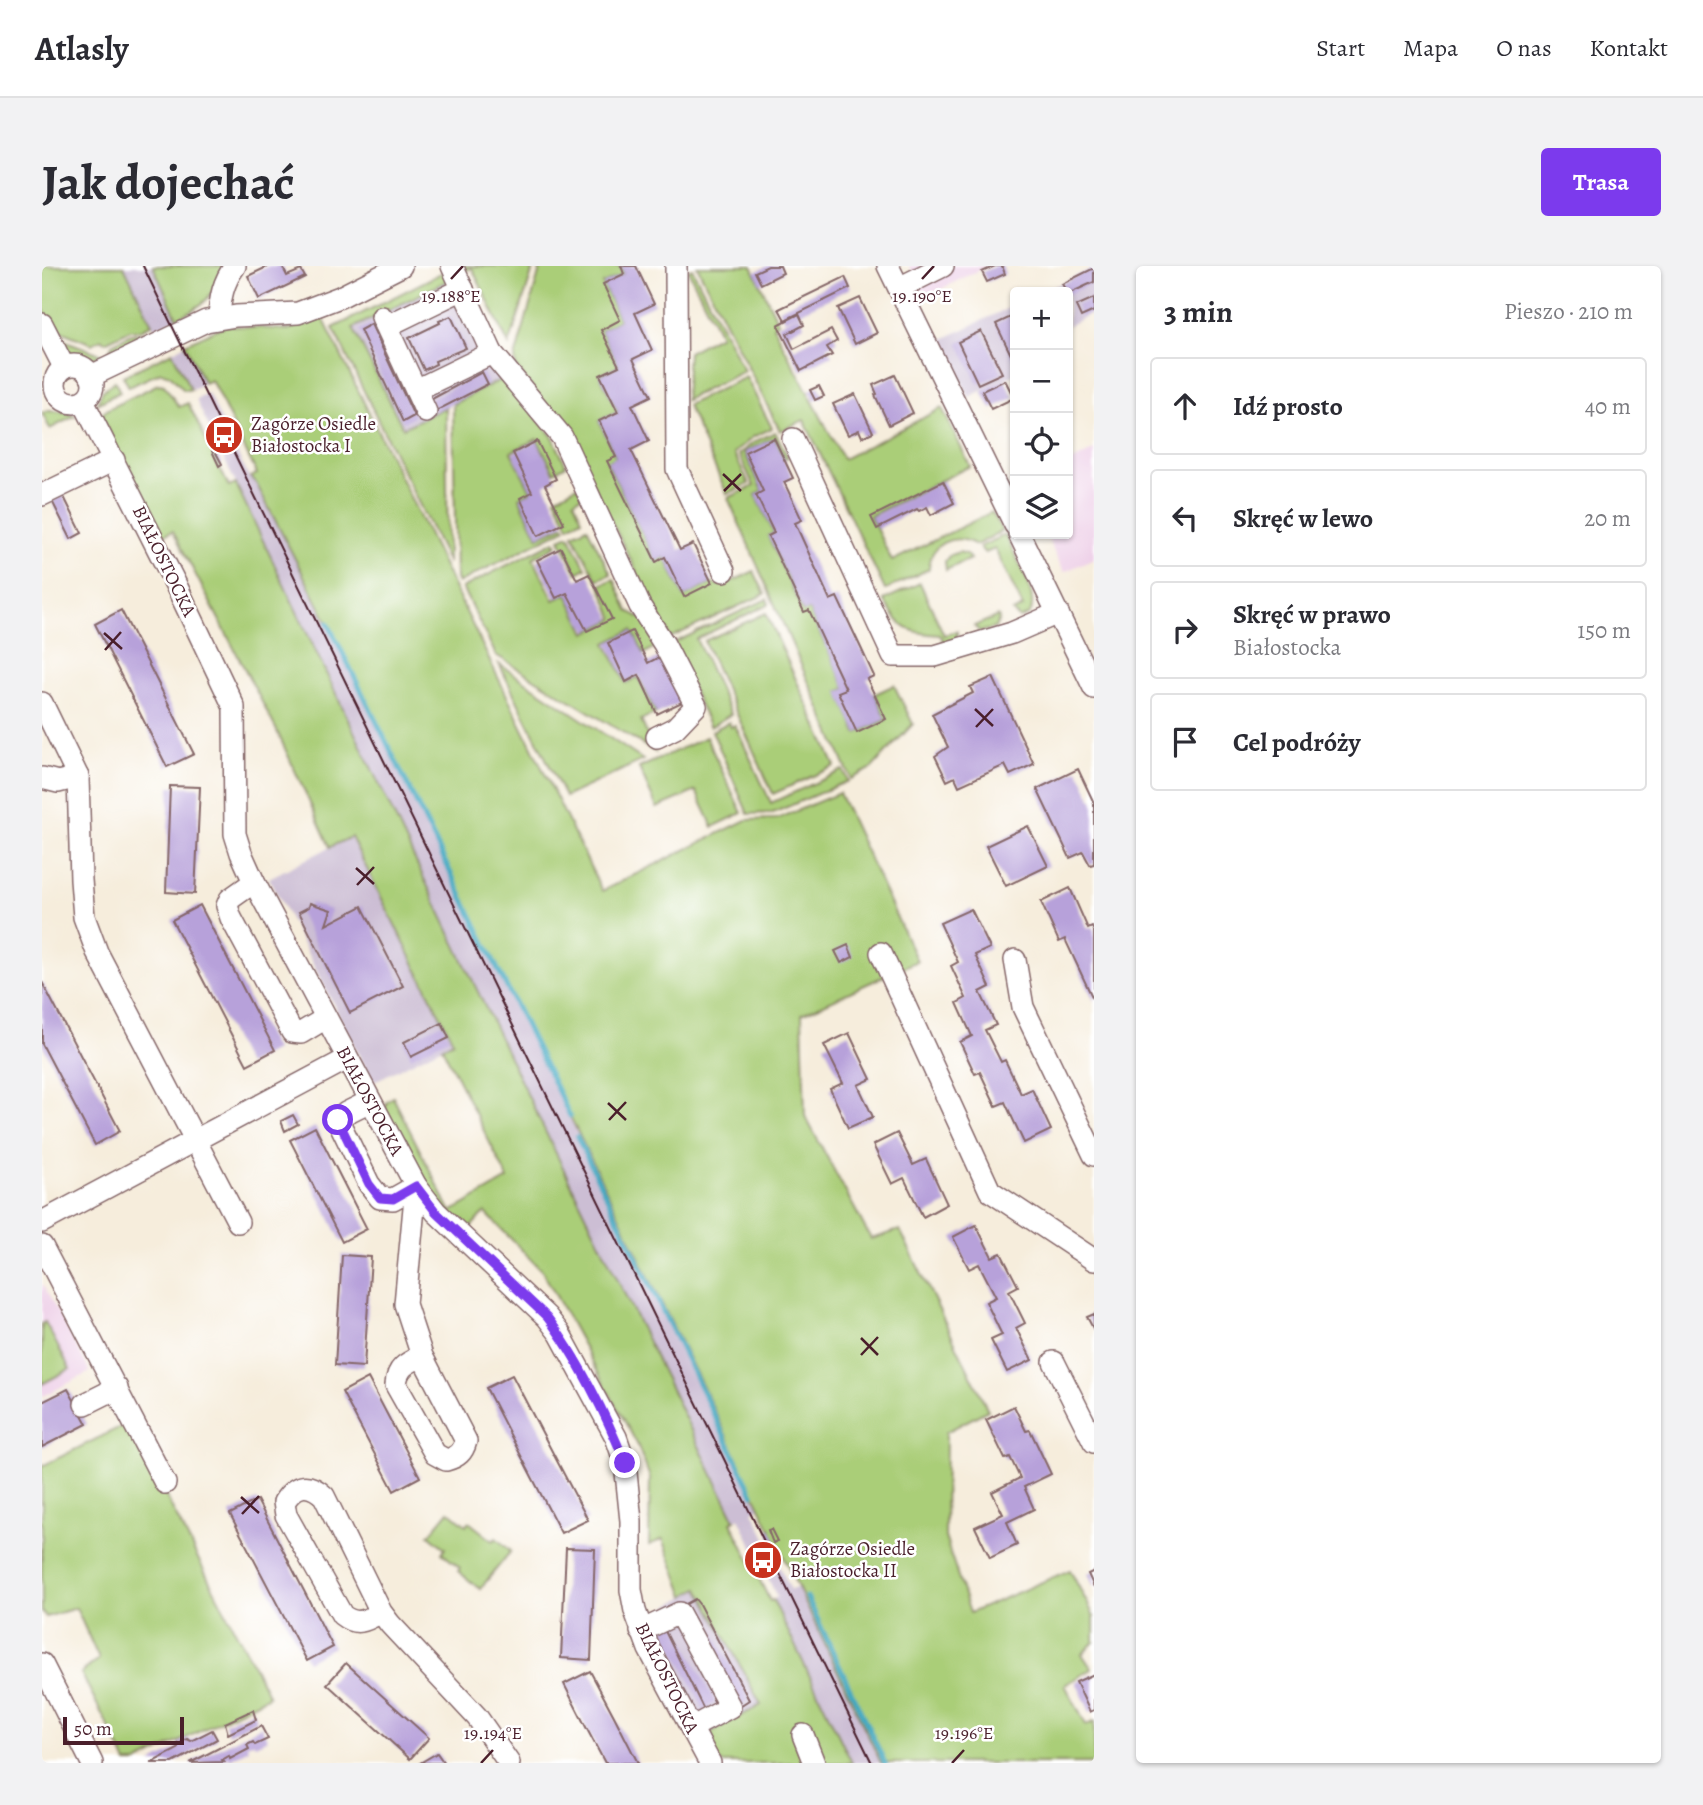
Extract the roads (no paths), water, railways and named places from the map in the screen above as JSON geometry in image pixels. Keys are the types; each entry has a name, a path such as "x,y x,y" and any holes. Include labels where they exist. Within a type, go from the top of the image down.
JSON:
{"street":[{"path":"219,318 226,278 235,266"},
{"path":"91,376 194,325 219,318 285,314 309,309 340,297 401,266"},
{"path":"452,266 492,353 562,438 640,606 664,644 696,706 675,728 657,737"},
{"path":"676,266 677,469 724,572"},
{"path":"888,266 1010,515"},
{"path":"899,288 943,266"},
{"path":"426,412 384,322 463,289"},
{"path":"42,324 64,367"},
{"path":"416,390 492,353"},
{"path":"77,364 83,366 91,376 92,390 83,401 71,403 49,396 56,375 64,367 77,364"},
{"name":"BIAŁOSTOCKA","path":"83,401 234,707 236,834 254,882 416,1186 436,1212 547,1317 560,1334 616,1437 625,1463 628,1486 631,1590 640,1631 710,1763"},
{"path":"793,439 893,656 935,656 947,653 1012,633 1058,613"},
{"path":"42,495 114,460"},
{"path":"1021,539 1094,688"},
{"path":"42,703 78,777 84,916 97,952 238,1222"},
{"path":"42,778 58,782 78,777"},
{"path":"254,882 230,899 227,906 231,918 292,1032 301,1033 326,1018"},
{"path":"881,953 990,1191 1094,1260"},
{"path":"1015,960 1023,1007 1094,1155"},
{"path":"42,1222 347,1059"},
{"path":"370,1101 338,1120 369,1184 380,1198 393,1199 416,1186"},
{"path":"416,1186 405,1304 422,1356"},
{"path":"42,1246 165,1483"},
{"path":"1054,1362 1094,1442"},
{"path":"85,1405 117,1388"},
{"path":"381,1612 363,1622 351,1622 342,1615 286,1515 284,1502 289,1494 305,1486 314,1486 324,1496 381,1612 477,1717 509,1763"},
{"path":"640,1631 679,1613 730,1707 691,1728"},
{"path":"42,1664 92,1763"},
{"path":"803,1735 814,1763"}],"waterway":[{"path":"328,623 570,1116"},
{"path":"577,1137 753,1494"},
{"path":"807,1597 885,1763"}],"tram line":[{"path":"143,266 872,1763"}],"place":[{"name":"Zagórze Osiedle Białostocka I","path":"224,435"},
{"name":"Zagórze Osiedle Białostocka II","path":"763,1560"}]}
